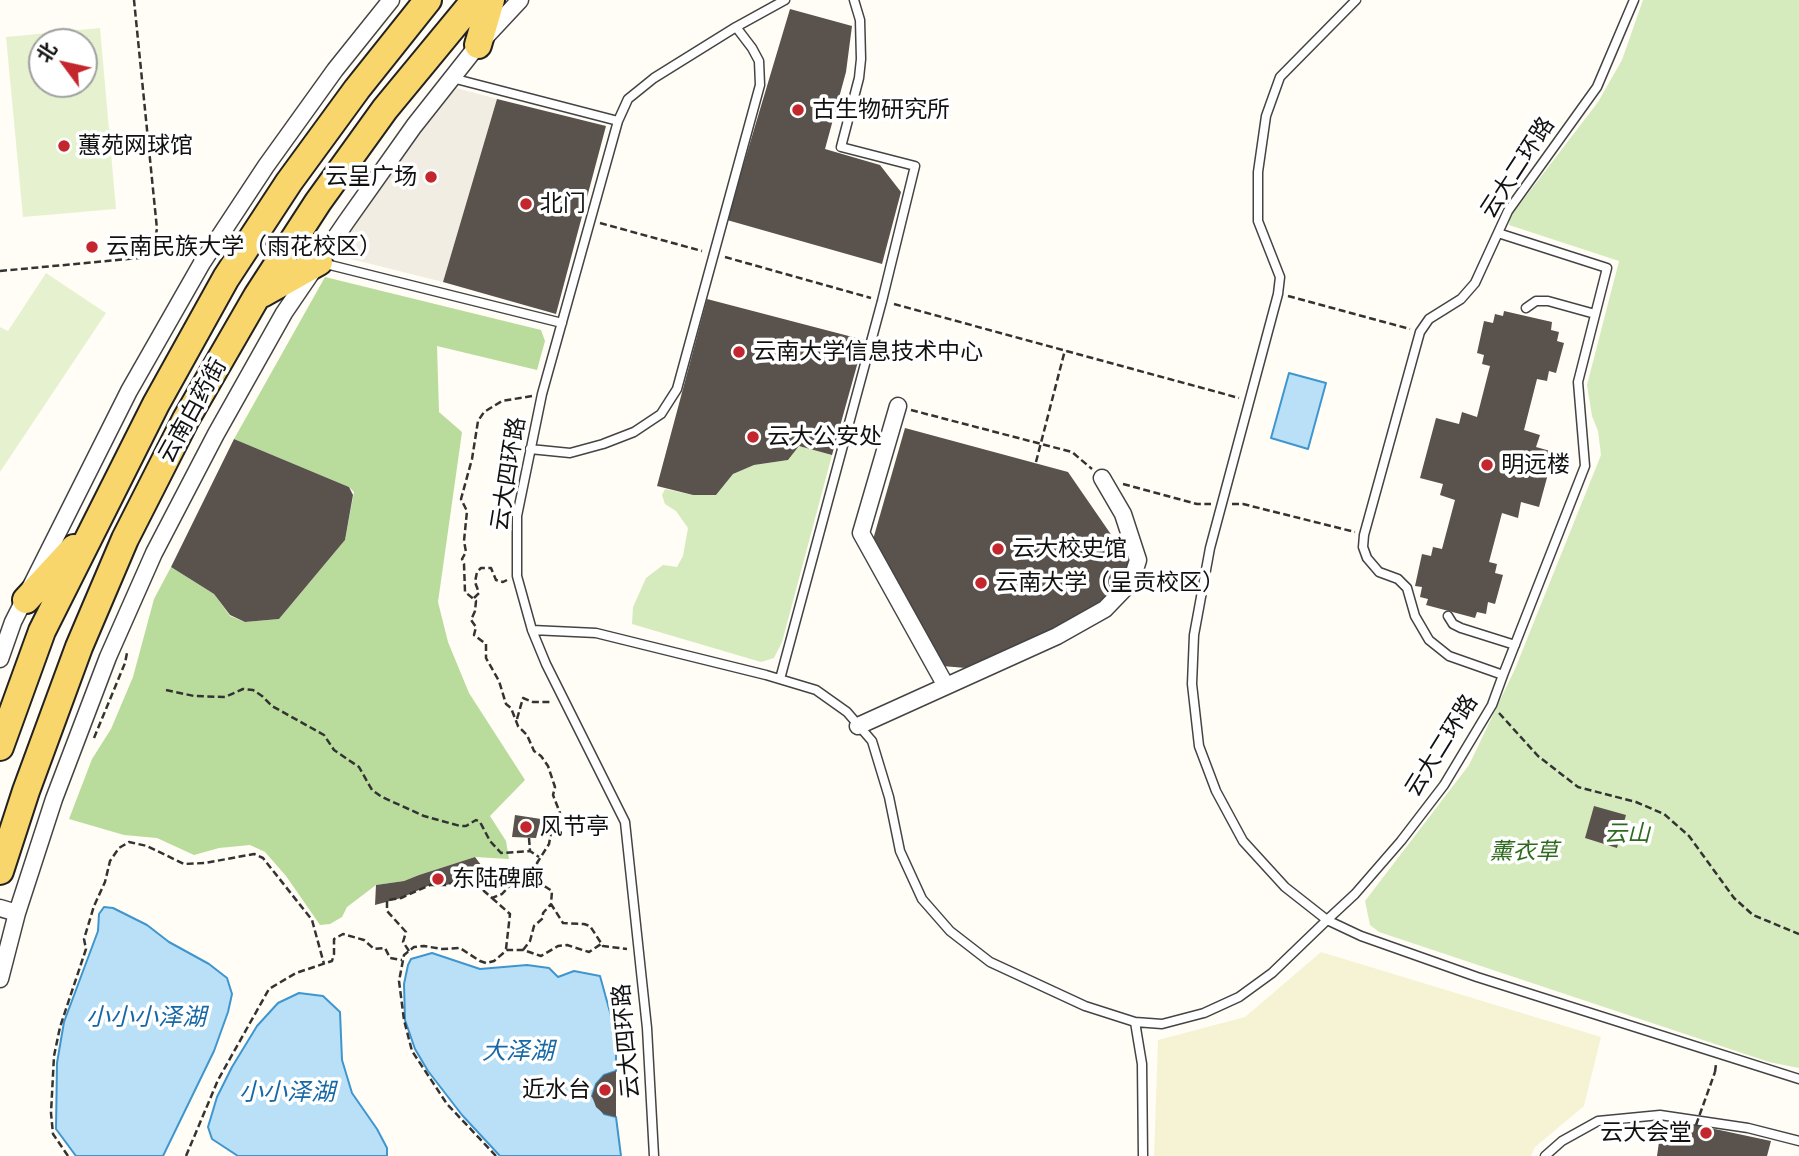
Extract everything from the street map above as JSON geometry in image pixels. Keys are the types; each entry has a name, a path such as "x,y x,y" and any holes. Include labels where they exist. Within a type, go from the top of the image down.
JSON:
{"main road":[{"name":"云南白药街","path":"0,747 42,631 156,404 226,278 289,181 357,89 428,0"},
{"name":"云南白药街","path":"0,871 8,823 79,647 125,539 186,419 257,296 318,202 385,109 475,0"},
{"path":"478,46 491,0"},
{"path":"257,296 319,262"},
{"path":"26,600 94,526"}],"street":[{"path":"0,659 13,622 129,391 202,263 266,166 335,70 391,0"},
{"path":"0,979 17,913 54,799 103,670 154,553 229,410 284,313 414,126 478,46 520,0"},
{"path":"898,407 861,533 946,686"},
{"path":"858,726 1057,636 1105,609 1131,582 1138,560 1123,514 1102,478"},
{"path":"0,908 17,913"}],"lane":[{"name":"云大四环路","path":"654,1156 647,1028 625,822 532,630 517,576 517,516 542,394 618,121 628,99 654,78 785,0"},
{"path":"780,679 915,166 841,147 859,78 861,59 860,20 854,0"},
{"path":"1356,0 1280,78 1266,116 1258,172 1258,221 1280,277 1278,294 1210,548 1194,635 1192,684 1199,746 1216,791 1243,841 1284,887 1327,920 1361,936 1476,977 1799,1079"},
{"name":"云大二环路","path":"1420,332 1429,318 1461,299 1475,283 1508,211 1597,87 1634,0"},
{"path":"530,449 570,453 634,432 662,414 677,389 760,85 759,61 736,27"},
{"path":"452,78 618,121"},
{"path":"1498,233 1607,268 1578,382 1585,466 1503,675"},
{"path":"319,262 562,323"},
{"path":"1527,308 1536,301 1548,301 1595,314"},
{"path":"1364,535 1420,332"},
{"name":"云大二环路","path":"532,630 596,633 817,690 847,712 872,741 889,797 900,851 922,899 950,931 990,962 1085,1006 1135,1022 1162,1024 1204,1013 1239,996 1272,973 1355,894 1401,841 1444,785 1492,705 1503,675 1449,656 1429,640 1415,615 1407,588 1398,579 1379,572 1367,558 1363,547 1364,535"},
{"path":"1448,616 1453,624 1461,628 1515,645"},
{"path":"1135,1022 1142,1065 1143,1156"},
{"path":"1545,1156 1562,1141 1598,1121 1660,1115 1748,1128 1799,1141"}],"path":[{"path":"0,271 139,258 154,243 157,229 134,0"},
{"path":"592,221 1248,401"},
{"path":"1278,294 1420,332"},
{"path":"1036,462 1065,350"},
{"path":"517,719 506,704 499,681 486,658 486,644 474,635 476,627 471,620 475,611 474,598 464,587 464,564 461,559 466,552 464,541 467,511 461,499 472,459 478,421 484,412 502,401 542,394"},
{"path":"898,407 1072,452"},
{"path":"1144,490 1197,504"},
{"path":"1243,505 1364,535"},
{"path":"474,598 479,593 475,582 477,572 481,568 491,569 496,580 503,582 517,576"},
{"path":"166,690 194,696 225,696 243,689 253,690 272,706 324,735 334,750 359,767 372,790 382,797 424,816 460,826 466,826 476,820 501,853 530,851 539,857"},
{"path":"538,882 539,857 549,844 560,813 553,795 555,787 552,773 541,755 534,751 527,734 518,726 517,719 523,698 533,702 554,702 562,696"},
{"path":"1492,705 1538,756 1578,787 1636,802 1664,814 1689,836 1734,898 1753,915 1799,934"},
{"path":"529,838 530,851"},
{"path":"68,1156 53,1134 51,1113 54,1056 60,1027 86,949 84,939 91,916 105,882 110,861 119,848 129,842 147,846 184,864 254,854 263,858 312,920 324,964"},
{"path":"409,951 403,942 405,932 387,911 387,900 401,898 430,885 446,885 471,876 510,914 505,945 507,950"},
{"path":"492,898 502,894 519,879 528,883 538,882 552,891 551,904 563,923 590,926 601,944 611,948 638,950"},
{"path":"523,950 530,941 534,926 551,904"},
{"path":"186,1156 218,1080 269,989 296,973 334,959 334,939 343,934 364,940 374,949 385,948 390,958 402,960"},
{"path":"496,1156 447,1104 412,1051 401,1001 399,981 402,960 414,947 424,946 460,948 486,962 494,961 507,950 523,950 541,956 558,946 566,945 589,952 601,944"},
{"path":"1696,1125 1715,1072"}],"shaded area":[{"name":"云呈广场","path":"453,87 497,99 443,282 331,254"},
{"path":"1321,952 1601,1037 1584,1106 1535,1147 1531,1156 1154,1156 1158,1040 1245,1017"}],"green space":[{"name":"云山","path":"1643,0 1799,0 1799,1068 1769,1062 1379,932 1370,925 1365,901 1469,765 1515,669 1601,455 1587,385 1619,261 1509,225 1510,217 1598,102 1622,60"},
{"name":"蕙苑网球馆","path":"100,28 116,209 23,217 6,37 28,35 28,98 98,98"},
{"path":"46,273 106,313 0,472 0,327 8,331"},
{"path":"325,277 541,330 545,341 537,370 437,346 439,412 462,432 438,602 448,642 469,693 525,780 490,816 506,841 509,859 475,857 404,881 376,885 347,907 342,917 330,924 320,925 286,876 265,852 250,845 219,848 194,855 157,838 124,835 69,819 92,759 111,729 133,677 154,599 171,567 214,594 230,616 245,622 279,619 345,540 354,492 349,487 234,439"},
{"path":"799,446 832,455 782,642 774,658 761,662 632,624 633,607 646,578 663,565 677,567 683,556 688,528 676,511 665,504 662,495 665,489 693,495 716,495 733,474 754,465 788,460"}],"water":[{"path":"1289,373 1326,383 1308,449 1271,438"},
{"name":"小小小泽湖","path":"104,907 113,908 147,925 169,942 209,964 227,978 232,994 214,1051 163,1156 76,1156 56,1129 57,1063 64,1022 98,931 99,914"},
{"name":"大泽湖","path":"432,953 480,969 527,965 549,968 558,977 574,971 600,976 616,1034 616,1071 604,1075 596,1084 592,1096 604,1114 616,1117 621,1156 500,1156 462,1115 428,1071 415,1049 405,1020 404,984 408,965 411,959"},
{"name":"小小泽湖","path":"299,993 323,996 340,1012 342,1060 352,1093 377,1129 387,1148 387,1156 238,1156 212,1139 208,1127 217,1097 232,1067 257,1026 278,1003"}],"building":[{"name":"古生物研究所","path":"790,9 852,26 846,72 825,149 880,165 901,192 882,264 727,220"},
{"name":"北门","path":"497,99 606,126 556,314 443,282"},
{"path":"707,299 864,340 832,455 799,446 788,460 754,465 733,474 716,495 693,495 657,486"},
{"name":"明远楼","path":"1504,311 1552,322 1551,330 1559,332 1557,341 1564,343 1556,373 1549,371 1547,381 1537,379 1524,430 1540,435 1536,447 1554,452 1539,507 1521,502 1518,518 1502,513 1489,562 1497,564 1495,573 1503,575 1495,604 1488,602 1486,614 1477,612 1475,618 1426,605 1428,599 1420,597 1422,587 1415,586 1422,554 1431,556 1433,547 1442,549 1455,500 1440,495 1443,484 1420,478 1436,418 1459,424 1462,412 1477,417 1490,366 1482,364 1484,355 1477,353 1484,321 1493,323 1495,314 1503,316"},
{"name":"云大校史馆","path":"905,428 1068,472 1130,562 1122,584 1088,612 966,668 942,666 872,543"},
{"path":"234,439 349,487 353,495 345,540 279,619 245,622 230,615 214,594 171,567"},
{"path":"1594,806 1626,815 1617,848 1585,838"},
{"name":"风节亭","path":"515,815 541,819 536,838 512,837"},
{"name":"东陆碑廊","path":"475,857 485,870 459,882 430,885 401,898 375,905 376,885 404,881"},
{"name":"近水台","path":"616,1071 616,1117 604,1114 596,1107 592,1096 596,1084 604,1075"},
{"name":"云大会堂","path":"1682,1122 1771,1141 1767,1156 1657,1156 1659,1142 1677,1145"}],"place":[{"name":"古生物研究所","path":"798,110"},
{"name":"蕙苑网球馆","path":"64,146"},
{"name":"云呈广场","path":"431,177"},
{"name":"北门","path":"526,204"},
{"name":"云南民族大学（雨花校区）","path":"92,247"},
{"name":"云南大学信息技术中心","path":"739,352"},
{"name":"云大公安处","path":"753,437"},
{"name":"明远楼","path":"1487,465"},
{"name":"云大校史馆","path":"998,549"},
{"name":"云南大学（呈贡校区）","path":"981,583"},
{"name":"风节亭","path":"526,827"},
{"name":"东陆碑廊","path":"438,879"},
{"name":"近水台","path":"605,1090"},
{"name":"云大会堂","path":"1706,1133"}],"park label":[{"name":"薰衣草","path":"1524,852"}]}
